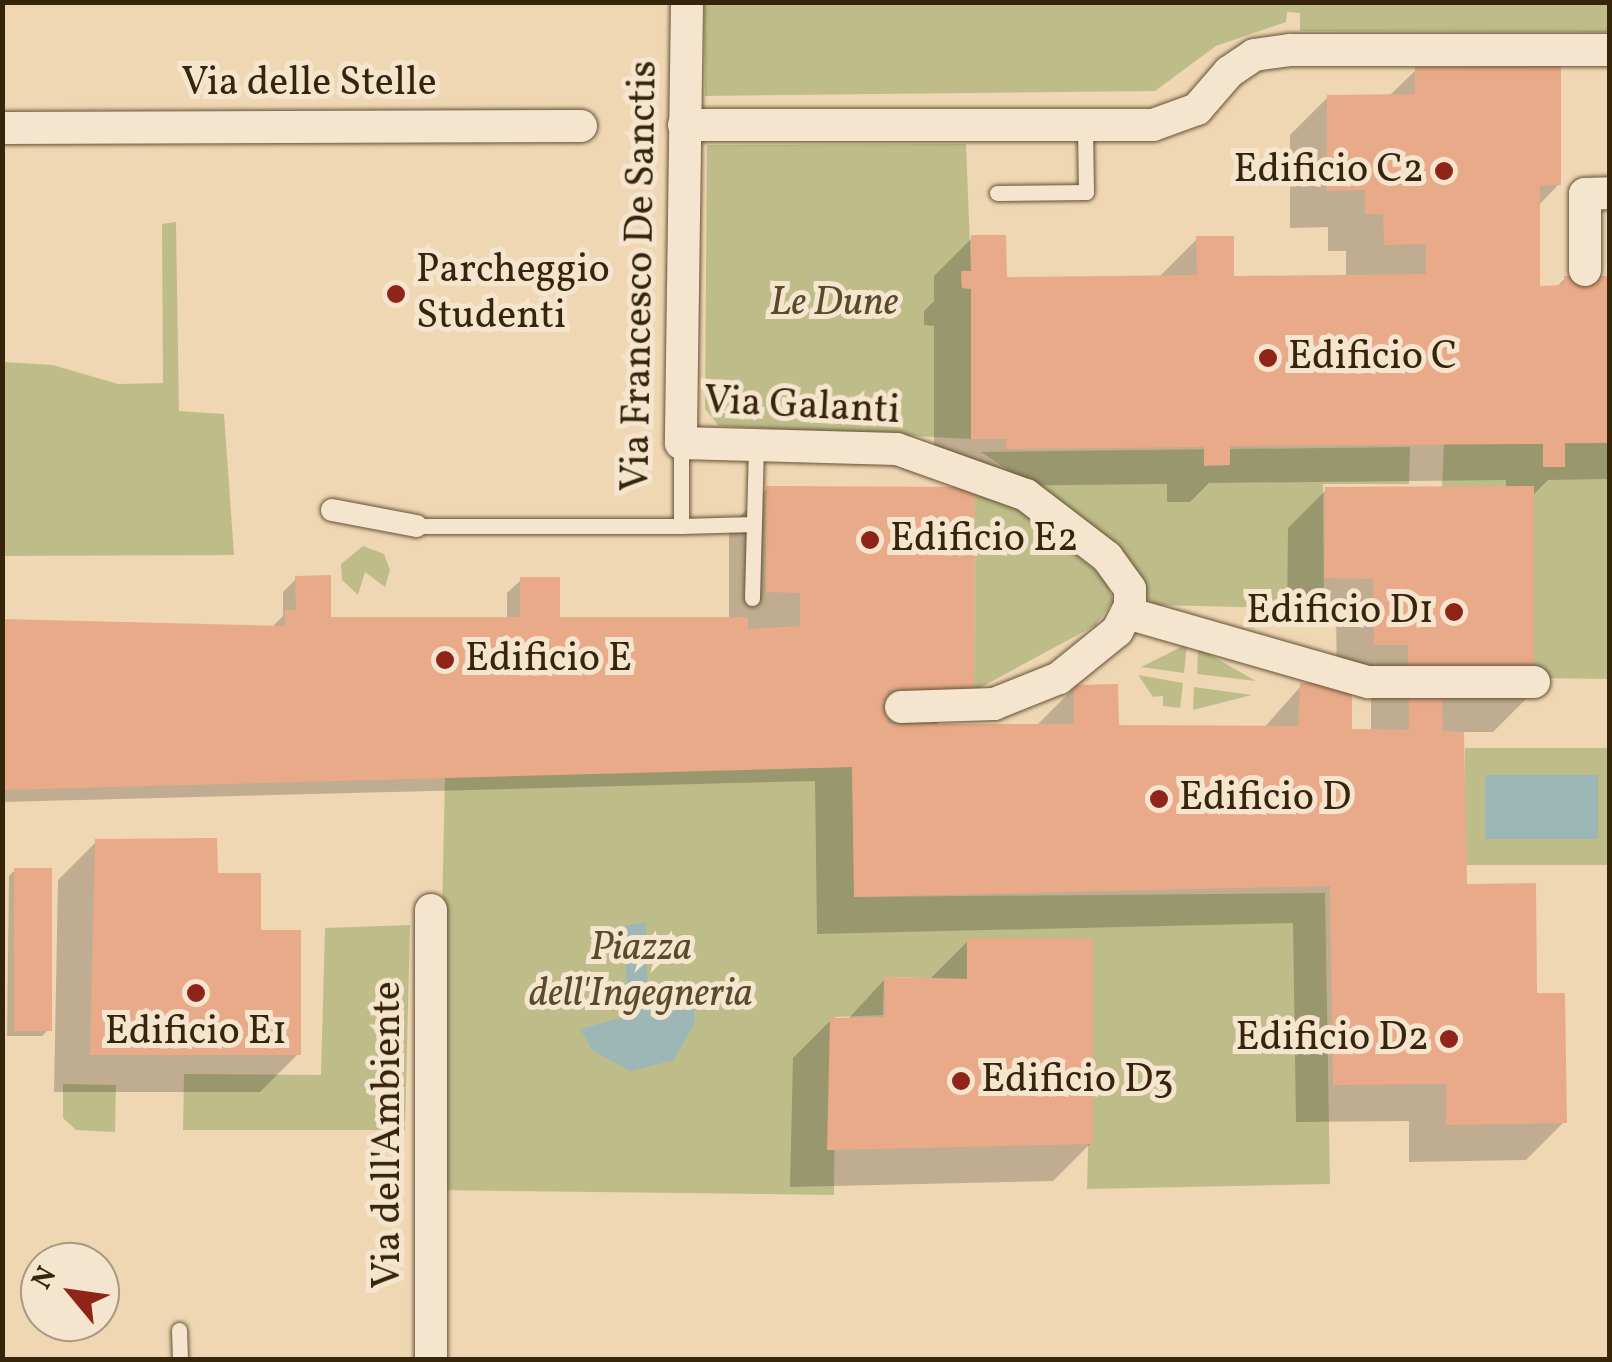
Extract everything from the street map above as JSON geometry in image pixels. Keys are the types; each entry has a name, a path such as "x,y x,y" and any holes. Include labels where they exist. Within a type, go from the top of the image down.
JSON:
{"street":[{"name":"Via Francesco De Sanctis","path":"680,443 687,2"},
{"path":"684,125 1154,126 1196,110 1228,72 1272,52 1610,50"},
{"name":"Via delle Stelle","path":"2,128 581,126"},
{"path":"1584,270 1585,194 1610,194"},
{"name":"Via Galanti","path":"680,443 897,449 1026,495 1107,557 1130,589 1127,614"},
{"path":"332,510 417,526"},
{"path":"901,707 994,704 1029,692 1095,652 1127,614 1368,682 1534,682"},
{"name":"Via dell'Ambiente","path":"431,910 431,1360"}],"lane":[{"path":"998,193 1086,192 1085,128"},
{"name":"Via Francesco De Sanctis","path":"417,526 681,526 680,443"},
{"path":"752,598 756,444"},
{"path":"681,526 754,524"},
{"path":"179,1330 180,1360"}],"green space":[{"path":"1609,2 1609,32 1300,31 1300,13 1287,12 1286,22 1216,46 1155,91 705,96 704,3"},
{"name":"Le Dune","path":"966,144 971,271 961,271 962,288 971,289 971,439 719,426 705,409 707,145"},
{"path":"176,222 179,411 224,414 234,555 3,556 3,362 53,365 118,384 163,383 162,224"},
{"path":"1609,443 1609,679 1534,678 1442,487 1444,444"},
{"path":"1410,447 1409,484 1323,484 1324,609 1154,605 1030,484 981,452"},
{"path":"975,487 1014,505 1105,578 1113,601 1096,625 974,691"},
{"path":"363,546 384,554 390,570 385,587 365,572 358,595 342,580 341,564"},
{"path":"1187,644 1184,673 1141,667"},
{"path":"1198,648 1256,681 1197,674"},
{"path":"1138,675 1183,683 1180,708 1163,706 1163,696 1153,697"},
{"path":"1194,687 1252,695 1193,710"},
{"path":"1465,748 1609,748 1609,865 1465,865"},
{"name":"Piazza dell'Ingegneria","path":"852,767 855,897 1325,893 1330,1184 1087,1189 1093,938 967,979 884,977 883,1015 835,1017 834,1195 436,1190 445,774"},
{"path":"410,925 405,1130 183,1130 184,1074 321,1075 325,928"},
{"path":"63,1084 116,1085 115,1132 76,1130 63,1118"}],"water":[{"path":"1485,775 1598,775 1598,839 1485,839"},
{"path":"646,922 648,1011 693,1000 695,1022 674,1060 631,1071 593,1051 580,1029 628,1016 624,926"}],"building":[{"name":"Edificio C","path":"1561,66 1561,185 1540,186 1540,286 1564,285 1564,276 1610,276 1610,443 1565,443 1565,467 1543,467 1543,444 1230,446 1230,465 1204,466 1204,447 1006,449 1006,439 971,439 971,289 962,288 961,271 971,271 971,235 1006,235 1007,277 1197,275 1196,236 1234,236 1234,276 1426,274 1426,244 1384,245 1383,214 1365,214 1365,190 1327,191 1327,95 1415,94 1415,67"},
{"path":"766,486 975,487 974,691 888,690 888,724 1074,724 1074,685 1118,684 1119,725 1298,726 1300,683 1352,685 1352,729 1409,730 1408,645 1374,645 1373,579 1324,578 1325,487 1534,486 1534,695 1442,695 1443,731 1464,732 1467,884 1536,883 1537,993 1565,993 1567,1123 1446,1125 1446,1084 1333,1085 1330,886 854,897 852,767 2,790 2,619 285,626 285,610 296,610 295,576 331,575 331,617 520,617 520,577 560,577 560,617 748,617 748,629 800,626 800,593 766,592"},
{"name":"Edificio E1","path":"217,838 218,873 261,873 261,930 301,930 301,1055 90,1055 95,839"},
{"path":"14,868 52,868 52,1031 14,1031"},
{"name":"Edificio D3","path":"967,938 1093,938 1093,1144 827,1150 830,1018 885,1017 884,977 967,979"}],"place":[{"name":"Edificio C2","path":"1444,171"},
{"name":"Parcheggio Studenti","path":"396,294"},
{"name":"Edificio C","path":"1268,358"},
{"name":"Edificio E2","path":"870,540"},
{"name":"Edificio D1","path":"1454,612"},
{"name":"Edificio E","path":"445,660"},
{"name":"Edificio D","path":"1159,799"},
{"name":"Edificio E1","path":"196,993"},
{"name":"Edificio D2","path":"1449,1039"},
{"name":"Edificio D3","path":"961,1081"}]}
